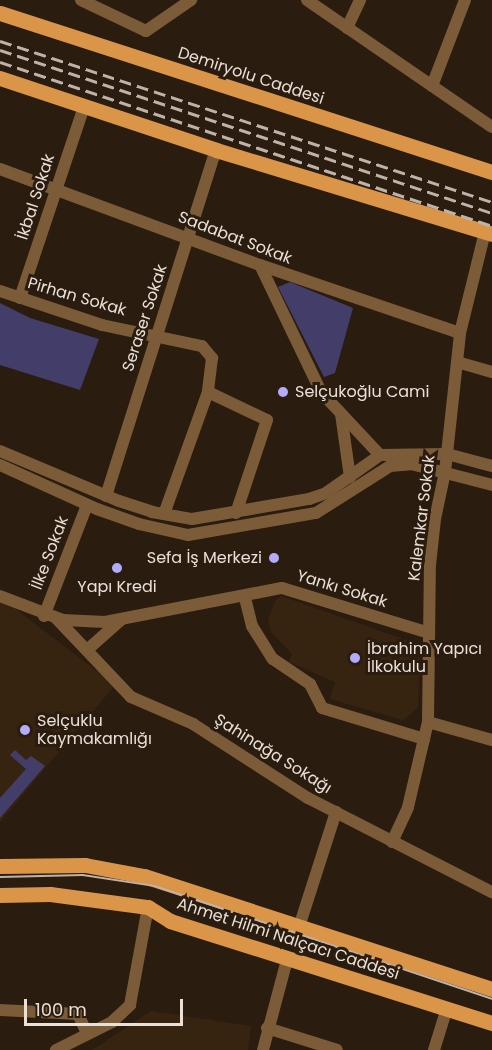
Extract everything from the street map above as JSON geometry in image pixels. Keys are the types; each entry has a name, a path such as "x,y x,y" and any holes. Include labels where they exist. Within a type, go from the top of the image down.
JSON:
{"main road":[{"name":"Demiryolu Caddesi","path":"0,13 492,172"},
{"path":"0,78 216,150 488,233"},
{"name":"Ahmet Hilmi Nalçacı Caddesi","path":"0,866 85,865 144,876 492,988"},
{"name":"Ahmet Hilmi Nalçacı Caddesi","path":"0,895 72,896 147,907 170,921 287,960 492,1023"},
{"path":"475,1017 492,1030"}],"street":[{"path":"81,0 146,31 191,0"},
{"path":"307,0 492,127"},
{"path":"347,28 360,0"},
{"path":"432,86 465,0"},
{"name":"İkbal Sokak","path":"20,298 84,107"},
{"name":"Seraser Sokak","path":"106,496 216,150"},
{"name":"Sadabat Sokak","path":"0,169 57,187 260,265 460,333"},
{"name":"Kalemkar Sokak","path":"392,842 408,807 428,722 430,565 445,472 460,333 488,233"},
{"path":"260,265 321,392 380,455"},
{"name":"Pirhan Sokak","path":"0,291 102,325 157,334 202,346 212,358 208,392 164,514"},
{"path":"457,362 492,372"},
{"path":"208,392 267,420 236,513"},
{"path":"341,414 350,477"},
{"path":"0,451 106,496 164,514 192,519 309,499 350,477 380,455 447,454 492,466"},
{"path":"0,465 87,505 139,524 188,535 316,513 390,466 411,464 492,485"},
{"name":"İlke Sokak","path":"48,615 87,505"},
{"name":"Yankı Sokak","path":"48,615 105,622 219,598 245,598 282,588 429,633"},
{"path":"0,596 48,615"},
{"path":"245,598 252,626 273,659 310,684 322,708 424,739"},
{"name":"Şahinağa Sokağı","path":"48,615 87,650 132,697 194,724 336,812 492,892"},
{"path":"87,650 122,619"},
{"path":"428,722 492,740"},
{"path":"299,927 336,812"},
{"path":"56,1050 87,1032 112,1022 130,1005 147,907"},
{"path":"263,1050 267,1028 287,960"},
{"path":"434,1050 447,1008"},
{"path":"0,1010 78,1014 87,1032"},
{"path":"267,1028 337,1050"}],"shaded area":[{"path":"290,282 353,308 335,373 324,377 278,287"},
{"path":"0,303 30,318 99,339 80,390 0,365"},
{"name":"İbrahim Yapıcı İlkokulu","path":"281,596 420,645 418,708 403,720 330,699 335,682 289,662 292,654 272,633 268,621 275,601"},
{"path":"0,597 115,685 0,822"},
{"path":"15,750 26,760 31,756 45,766 0,818 0,798 26,769 10,755"},
{"path":"151,1011 251,1026 248,1050 92,1050"}],"tram line":[{"path":"0,877 83,875 155,886 492,999"}],"railway":[{"path":"0,41 492,202"},
{"path":"0,50 492,213"},
{"path":"0,62 492,226"}],"place":[{"name":"Selçukoğlu Cami","path":"283,392"},
{"name":"Sefa İş Merkezi","path":"274,558"},
{"name":"Yapı Kredi","path":"117,568"},
{"name":"İbrahim Yapıcı İlkokulu","path":"355,658"},
{"name":"Selçuklu Kaymakamlığı","path":"25,730"}]}
